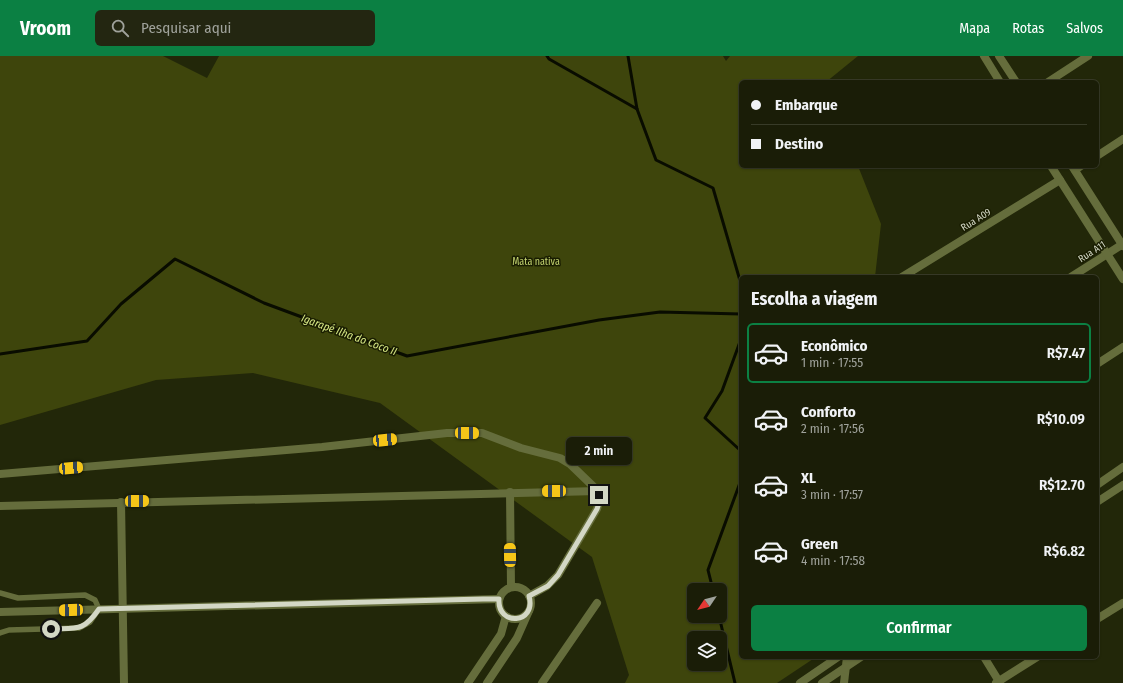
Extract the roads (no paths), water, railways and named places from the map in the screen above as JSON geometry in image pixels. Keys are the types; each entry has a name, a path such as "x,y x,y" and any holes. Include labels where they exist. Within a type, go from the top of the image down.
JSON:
{"street":[{"path":"984,56 999,80"},
{"path":"999,56 1015,80"},
{"path":"1051,80 1088,56"},
{"path":"1099,155 1123,139"},
{"path":"1052,168 1123,279"},
{"path":"1076,168 1123,245"},
{"name":"Rua A09","path":"905,275 1060,180"},
{"name":"Rua A11","path":"1074,275 1123,245"},
{"path":"1099,363 1123,347"},
{"path":"0,474 322,447 447,433 482,433 521,448 560,458 570,464 598,491 600,498 597,509 558,575 548,586 529,596"},
{"path":"1099,484 1123,467"},
{"path":"1099,501 1123,485"},
{"path":"0,506 510,492 598,491"},
{"path":"510,492 511,587"},
{"path":"121,502 124,683"},
{"path":"487,683 517,638 529,611 531,606 529,596 522,588 511,587 504,591 499,599 500,608 506,616 510,618 521,618 529,611"},
{"path":"0,612 499,599"},
{"path":"542,683 597,603"},
{"path":"1099,618 1123,603"},
{"path":"468,683 501,634 506,616"},
{"path":"800,683 835,659"},
{"path":"844,683 847,659"},
{"path":"822,683 858,659"},
{"path":"985,659 998,682 1034,659"}],"lane":[{"path":"0,593 18,598 85,595 95,600 99,609 90,622 79,628 9,630 0,633"}],"waterway":[{"path":"547,56 549,59 637,109"},
{"path":"628,56 637,109 656,160 713,188 739,277"},
{"name":"Igarapé Ilha do Coco II","path":"0,354 87,341 121,304 175,259 264,303 407,356 599,320 660,312 739,314"},
{"name":"Igarapé Ilha do Coco II","path":"739,344 722,391 705,418 739,449"},
{"name":"Igarapé Ilha do Coco II","path":"711,583 708,570 739,485"},
{"name":"Igarapé Ilha do Coco II","path":"721,623 735,683"}],"park label":[{"name":"Mata nativa","path":"536,262"}]}
